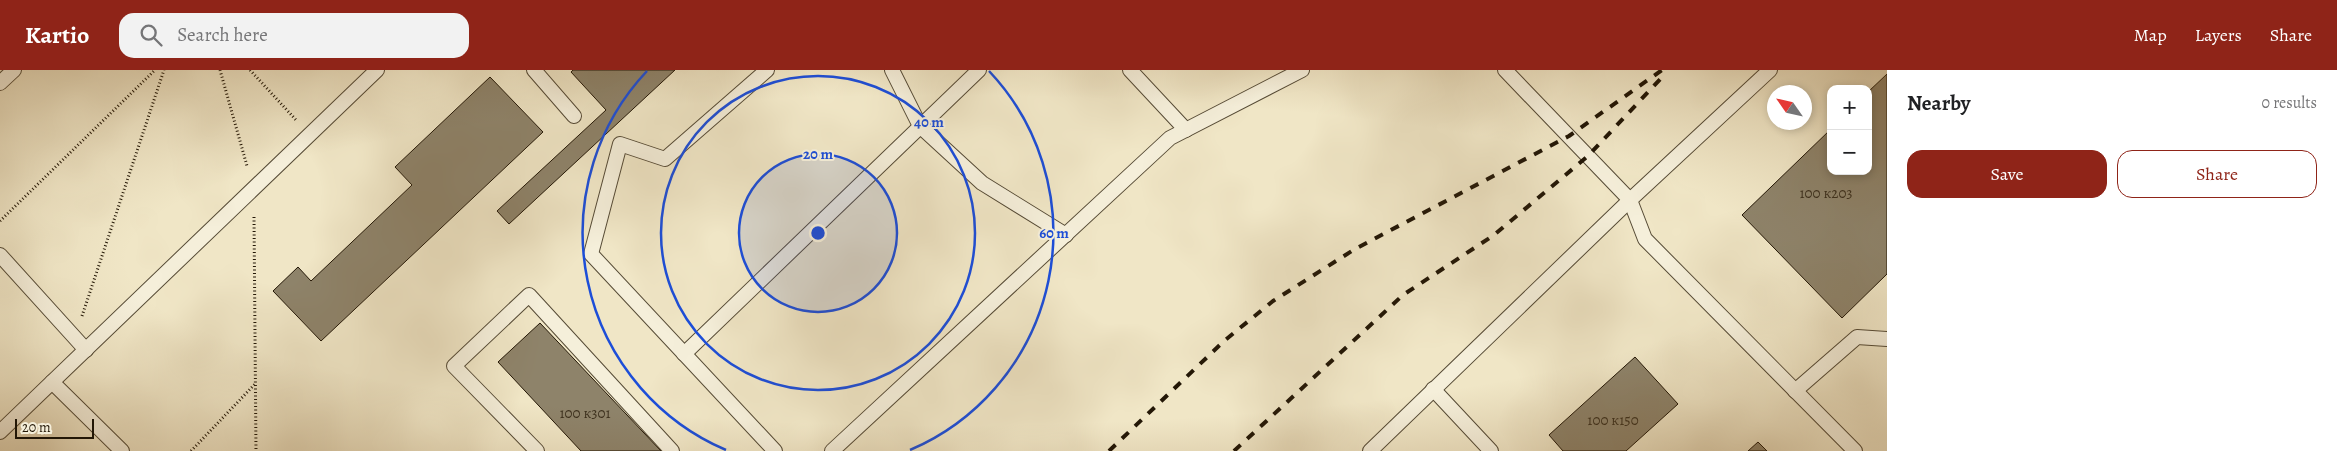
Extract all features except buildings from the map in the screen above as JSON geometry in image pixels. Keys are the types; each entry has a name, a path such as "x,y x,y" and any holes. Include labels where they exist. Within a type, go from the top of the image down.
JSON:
{"lane":[{"path":"0,83 14,70"},
{"path":"0,432 377,70"},
{"path":"534,70 574,116"},
{"path":"767,70 665,159 620,144 591,254 775,451"},
{"path":"892,70 920,126 982,183 1066,234"},
{"path":"684,354 979,70"},
{"path":"1130,70 1186,130"},
{"path":"832,451 1170,138 1302,70"},
{"path":"1505,70 1630,200 1645,239 1855,451"},
{"path":"1370,451 1630,200 1770,70"},
{"path":"0,255 86,350"},
{"path":"537,451 454,366 529,295 672,451"},
{"path":"1795,391 1857,336 1887,339"},
{"path":"52,382 122,451"},
{"path":"1434,390 1491,451"}],"path":[{"path":"0,222 155,70"},
{"path":"75,338 164,70"},
{"path":"220,70 253,189 256,451"},
{"path":"250,70 309,135"},
{"path":"191,451 256,383"}],"railway":[{"path":"1109,451 1224,341 1273,301 1355,249 1569,136 1662,70"},
{"path":"1234,451 1403,295 1494,235 1588,156 1665,74"}]}
